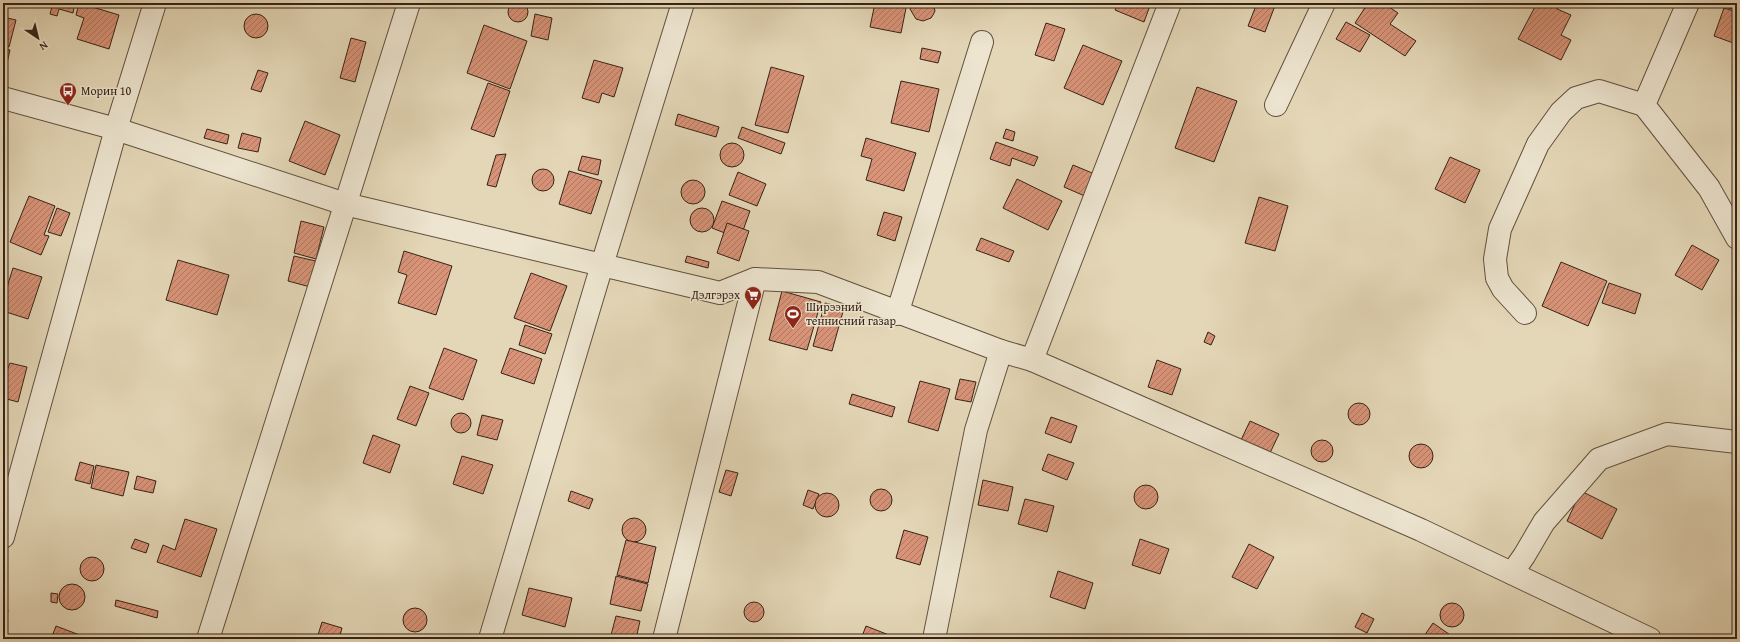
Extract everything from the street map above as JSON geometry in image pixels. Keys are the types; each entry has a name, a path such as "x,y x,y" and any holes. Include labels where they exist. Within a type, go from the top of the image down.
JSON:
{"street":[{"path":"3,537 116,129 156,3"},
{"path":"208,639 409,3"},
{"path":"490,639 602,265 683,3"},
{"path":"1032,360 1170,3"},
{"path":"1276,105 1324,3"},
{"path":"1644,105 1688,3"},
{"path":"897,314 982,42"},
{"path":"1525,313 1503,289 1497,278 1495,259 1500,229 1538,144 1561,112 1576,98 1600,92 1644,105 1709,188 1737,238"},
{"path":"3,98 116,129 345,204 720,293 755,279 818,282 897,314 1001,352 1032,360 1421,530 1650,639"},
{"path":"664,639 755,279"},
{"path":"934,639 976,430 1001,352"},
{"path":"1512,573 1544,522 1599,459 1667,434 1737,442"}],"building":[{"path":"514,2 522,2 528,8 528,16 522,22 514,22 508,16 508,8"},
{"path":"53,3 75,3 73,13 59,9 57,16 50,14"},
{"path":"79,3 119,15 109,49 77,39 84,18 76,15"},
{"path":"875,3 907,3 901,33 870,27"},
{"path":"912,3 933,3 935,11 931,18 923,21 916,19 910,9"},
{"path":"1118,3 1151,3 1144,22 1115,10"},
{"path":"1257,3 1276,3 1265,32 1248,26"},
{"path":"1368,3 1383,3 1398,13 1390,24 1416,41 1405,56 1355,23"},
{"path":"1537,3 1560,3 1557,9 1571,15 1561,35 1571,40 1561,60 1518,39"},
{"path":"1727,3 1737,3 1737,11 1726,7"},
{"path":"1724,8 1737,12 1736,44 1714,36"},
{"path":"256,14 264,18 268,26 264,34 256,38 248,34 244,26 248,18"},
{"path":"535,14 552,18 548,40 531,36"},
{"path":"3,17 16,20 9,47 3,45"},
{"path":"1346,22 1370,35 1360,52 1336,39"},
{"path":"1046,23 1065,29 1054,61 1035,55"},
{"path":"484,25 527,41 510,89 467,73"},
{"path":"351,38 366,42 355,82 340,78"},
{"path":"1083,45 1122,61 1103,105 1064,88"},
{"path":"3,48 10,50 6,67 3,66"},
{"path":"922,48 941,52 938,63 920,59"},
{"path":"594,60 623,68 614,97 602,93 599,103 582,98"},
{"path":"771,67 804,76 788,133 755,125"},
{"path":"258,70 268,73 261,92 251,89"},
{"path":"901,81 939,89 929,132 891,123"},
{"path":"488,83 510,91 494,137 471,129"},
{"path":"1197,87 1237,101 1214,162 1175,148"},
{"path":"678,114 719,127 716,137 675,125"},
{"path":"305,121 340,135 325,175 289,161"},
{"path":"742,127 785,143 781,154 738,138"},
{"path":"207,129 229,135 227,144 204,138"},
{"path":"1006,129 1015,132 1013,141 1003,138"},
{"path":"242,133 261,138 258,152 238,148"},
{"path":"866,138 916,153 904,191 866,180 872,159 861,156"},
{"path":"996,142 1038,157 1034,166 1012,158 1010,166 990,159"},
{"path":"732,143 741,146 744,155 741,164 732,167 723,164 720,155 723,146"},
{"path":"506,154 496,187 487,185 496,155"},
{"path":"582,156 601,160 598,175 578,170"},
{"path":"1450,157 1480,170 1465,203 1435,189"},
{"path":"1073,165 1097,175 1087,197 1064,187"},
{"path":"543,169 551,172 554,180 551,188 543,191 535,188 532,180 535,172"},
{"path":"569,171 602,181 591,214 559,204"},
{"path":"738,172 766,184 757,206 729,195"},
{"path":"1017,179 1062,201 1048,230 1003,208"},
{"path":"693,180 701,184 705,192 701,200 693,204 685,200 681,192 685,184"},
{"path":"29,196 55,206 44,235 49,236 41,255 10,242"},
{"path":"1259,197 1288,206 1275,251 1245,243"},
{"path":"722,201 750,211 740,239 712,228"},
{"path":"57,208 70,213 61,236 48,232"},
{"path":"702,208 711,211 714,220 711,229 702,232 693,229 690,220 693,211"},
{"path":"884,212 902,217 895,241 877,235"},
{"path":"301,221 324,227 316,259 294,253"},
{"path":"727,223 749,231 739,261 717,253"},
{"path":"981,238 1014,251 1009,262 976,250"},
{"path":"1692,245 1719,260 1702,290 1675,275"},
{"path":"404,251 452,266 436,315 398,303 407,275 398,272"},
{"path":"294,256 320,262 314,288 288,281"},
{"path":"687,256 709,262 708,268 685,262"},
{"path":"178,260 229,275 217,315 166,300"},
{"path":"1561,262 1607,281 1588,326 1542,306"},
{"path":"13,268 42,277 28,319 3,311 3,300"},
{"path":"531,273 567,286 550,331 514,318"},
{"path":"1609,283 1641,294 1635,314 1602,303"},
{"path":"782,291 821,302 807,350 769,340"},
{"path":"825,303 844,308 832,351 813,346"},
{"path":"525,325 552,334 545,354 519,345"},
{"path":"1208,332 1215,336 1211,345 1204,342"},
{"path":"444,348 477,360 463,400 429,388"},
{"path":"510,348 542,359 534,384 501,373"},
{"path":"1157,360 1181,369 1172,395 1148,387"},
{"path":"10,363 27,367 18,402 3,398 3,367 8,368"},
{"path":"960,379 976,382 971,402 955,399"},
{"path":"920,381 950,389 938,431 908,422"},
{"path":"410,386 429,393 416,426 397,419"},
{"path":"852,394 895,407 892,417 849,404"},
{"path":"1359,403 1367,406 1370,414 1367,422 1359,425 1351,422 1348,414 1351,406"},
{"path":"461,413 468,416 471,423 468,430 461,433 454,430 451,423 454,416"},
{"path":"482,415 503,420 497,440 477,435"},
{"path":"1051,417 1077,426 1071,443 1045,433"},
{"path":"1250,421 1279,434 1270,453 1241,440"},
{"path":"373,435 400,445 390,473 363,463"},
{"path":"1322,440 1330,443 1333,451 1330,459 1322,462 1314,459 1311,451 1314,443"},
{"path":"1421,444 1430,447 1433,456 1430,465 1421,468 1412,465 1409,456 1412,447"},
{"path":"1048,454 1074,463 1067,480 1042,470"},
{"path":"462,456 493,465 483,494 453,484"},
{"path":"80,462 94,466 90,484 75,480"},
{"path":"96,465 129,472 123,496 91,488"},
{"path":"726,470 738,473 731,496 719,492"},
{"path":"137,476 156,481 153,493 134,489"},
{"path":"983,480 1013,487 1008,511 978,505"},
{"path":"1146,485 1154,489 1158,497 1154,505 1146,509 1138,505 1134,497 1138,489"},
{"path":"881,489 889,492 892,500 889,508 881,511 873,508 870,500 873,492"},
{"path":"808,490 819,494 813,509 803,505"},
{"path":"571,491 593,499 589,509 568,501"},
{"path":"1581,491 1617,509 1602,539 1567,521"},
{"path":"827,493 836,496 839,505 836,514 827,517 818,514 815,505 818,496"},
{"path":"1025,499 1054,506 1047,532 1018,524"},
{"path":"634,518 642,522 646,530 642,538 634,542 626,538 622,530 626,522"},
{"path":"185,519 217,529 201,577 157,562 163,545 175,550"},
{"path":"904,530 928,537 920,565 896,558"},
{"path":"135,539 149,544 146,553 131,548"},
{"path":"1140,539 1169,549 1160,574 1132,565"},
{"path":"626,540 656,547 648,583 617,575"},
{"path":"1249,544 1274,557 1257,589 1232,577"},
{"path":"92,557 100,561 104,569 100,577 92,581 84,577 80,569 84,561"},
{"path":"1058,571 1093,583 1085,609 1050,597"},
{"path":"616,576 648,584 641,611 610,604"},
{"path":"72,584 81,588 85,597 81,606 72,610 63,606 59,597 63,588"},
{"path":"529,588 572,598 565,627 522,615"},
{"path":"51,593 58,594 57,603 51,602"},
{"path":"116,600 158,611 157,618 115,606"},
{"path":"754,602 761,605 764,612 761,619 754,622 747,619 744,612 747,605"},
{"path":"1452,603 1457,604 1463,610 1463,620 1457,626 1452,627 1447,626 1441,620 1440,615 1441,610 1447,604"},
{"path":"3,608 8,610 6,619 3,618"},
{"path":"415,608 420,609 426,615 426,625 420,631 415,632 410,631 404,625 403,620 404,615 410,609"},
{"path":"1362,613 1374,619 1367,633 1355,627"},
{"path":"616,616 640,621 636,639 610,639"},
{"path":"322,622 342,628 339,639 331,639 318,635"},
{"path":"1433,623 1456,639 1422,639"},
{"path":"56,626 90,639 51,639"},
{"path":"866,626 894,637 893,639 861,639"}],"place":[{"name":"Морин 10","path":"68,106"},
{"name":"Дэлгэрэх","path":"753,310"},
{"name":"Ширээний теннисний газар","path":"793,329"}]}
